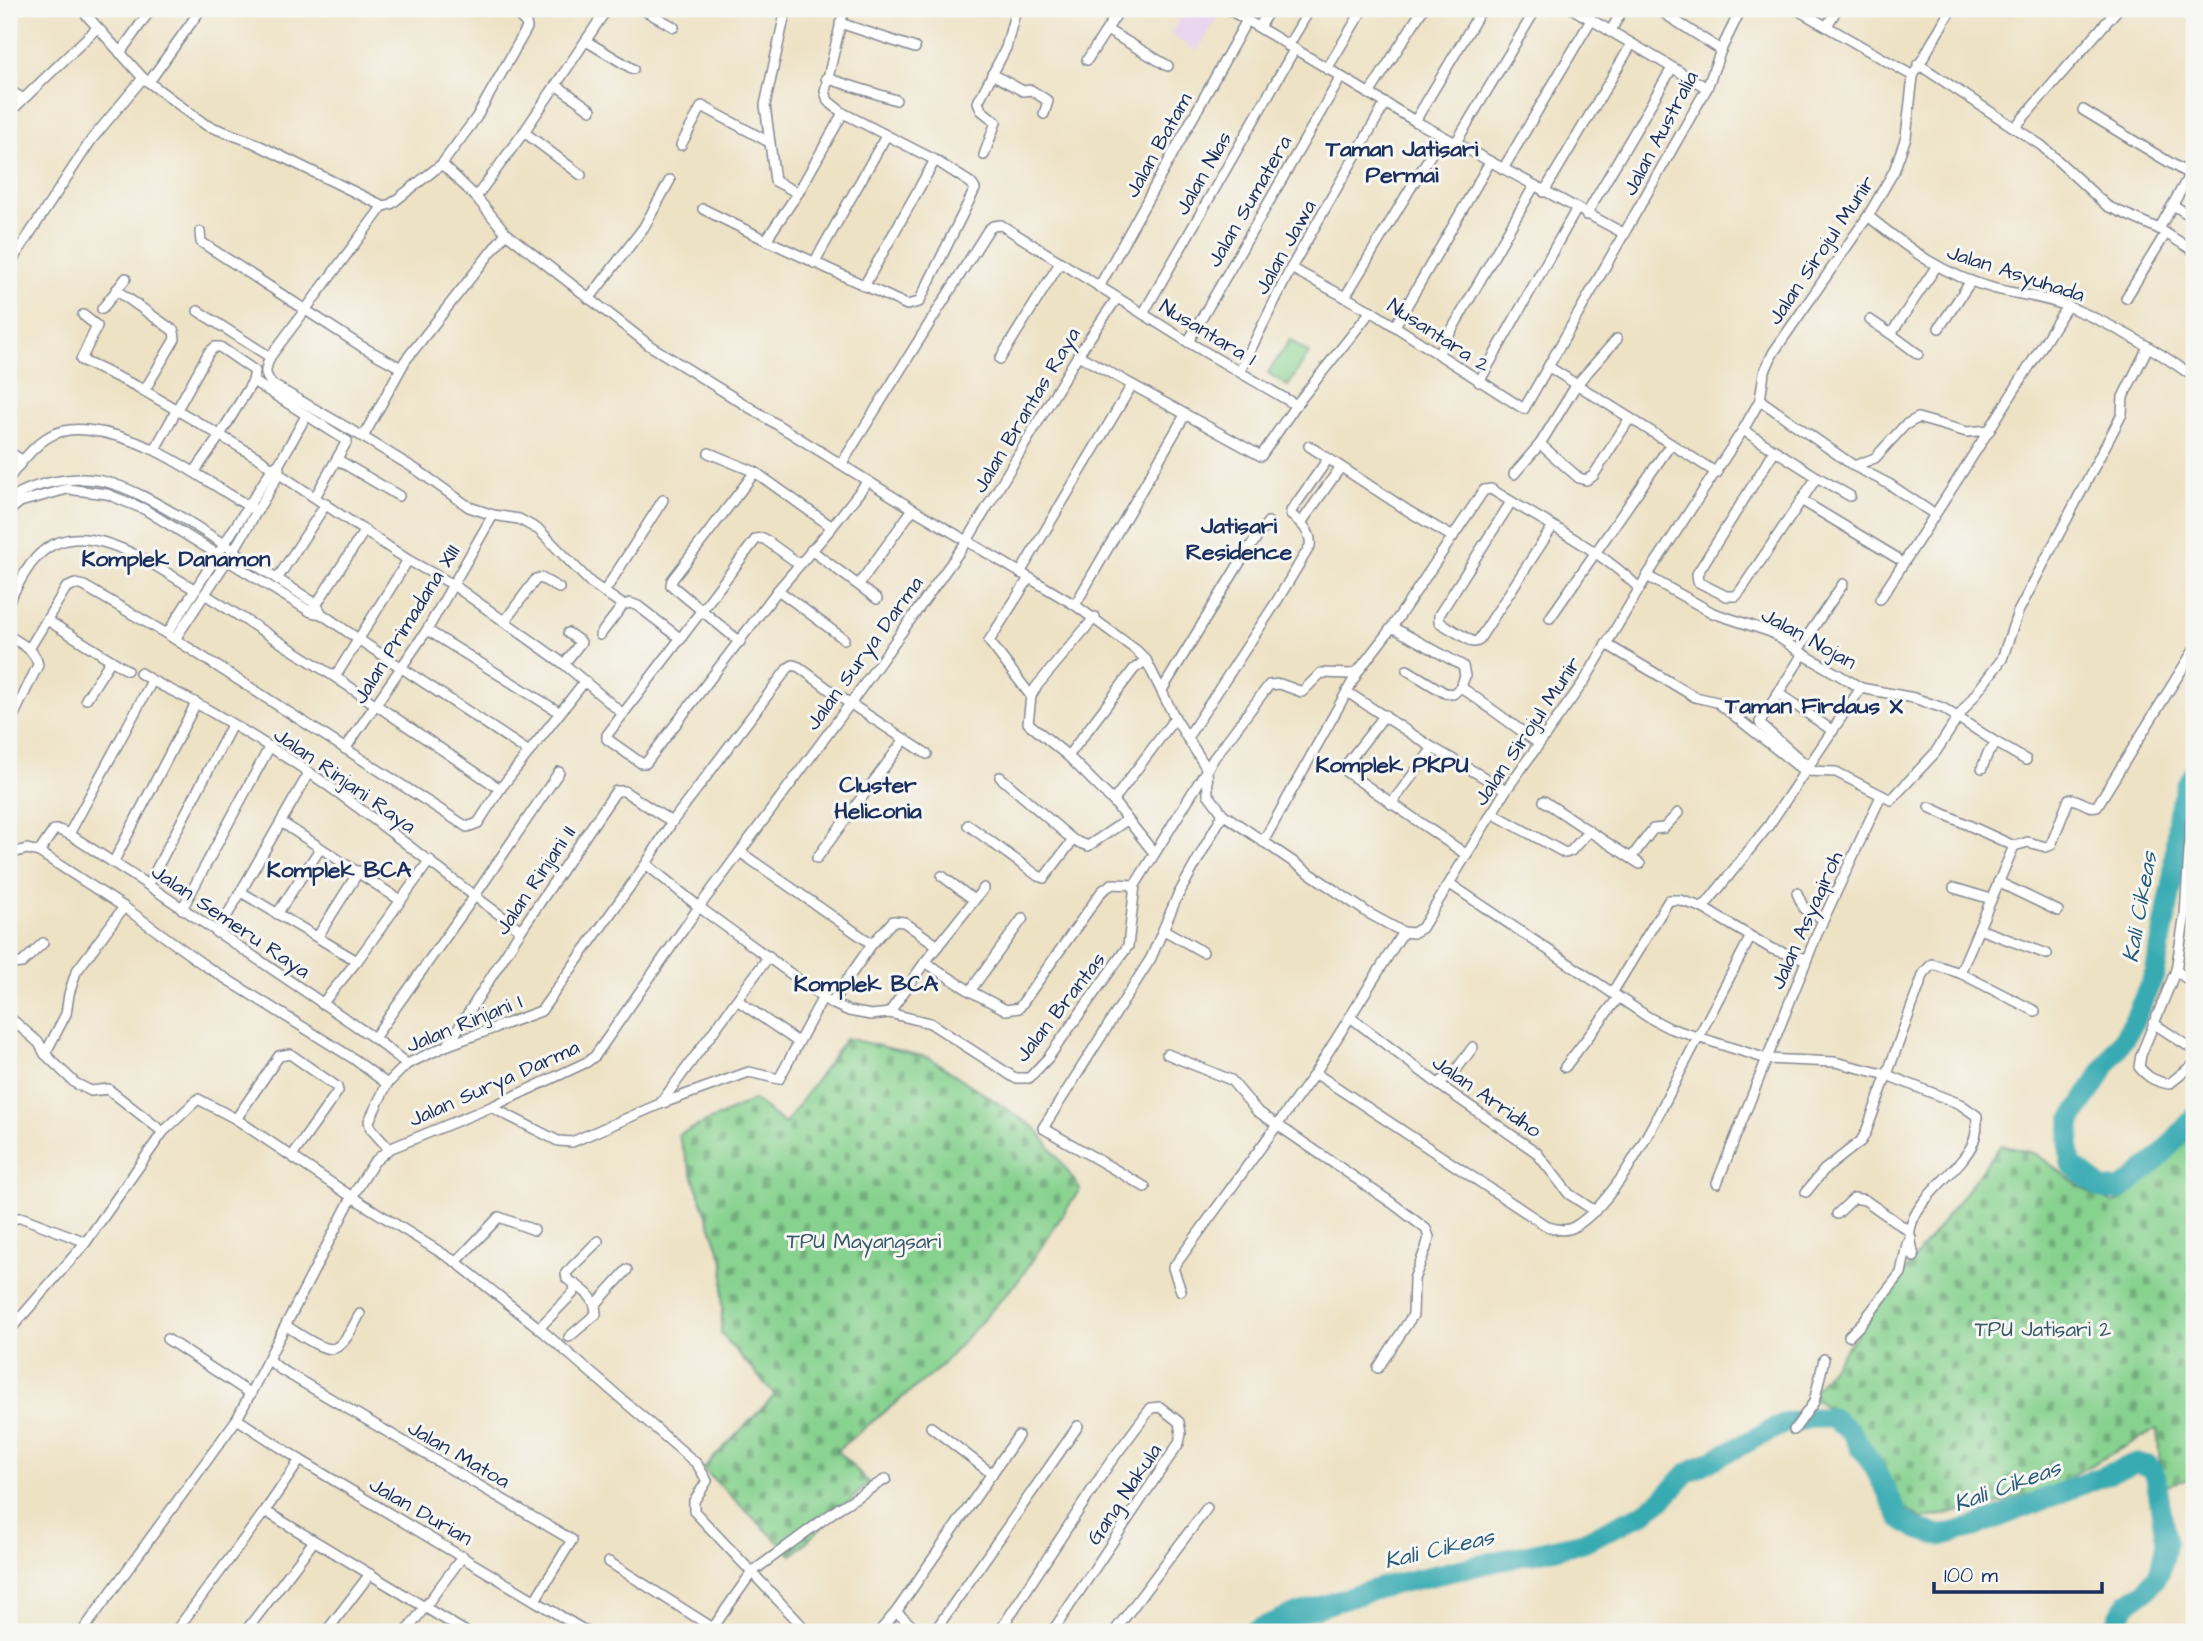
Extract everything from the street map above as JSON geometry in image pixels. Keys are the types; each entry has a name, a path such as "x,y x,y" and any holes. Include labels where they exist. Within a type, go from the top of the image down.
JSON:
{"street":[{"path":"81,9 146,80 206,125 252,142 383,206"},
{"path":"120,53 151,9"},
{"path":"9,265 92,139 146,80 201,9"},
{"path":"195,471 270,357 383,206 391,204 442,164 476,118 527,28 526,23 512,9"},
{"path":"476,197 524,132 607,9"},
{"path":"642,9 674,27"},
{"path":"786,9 765,105 775,181 798,193"},
{"path":"703,209 906,305 919,302 975,190 971,183 935,160 843,113 828,101 825,91 826,78 844,9"},
{"path":"984,155 996,122 981,110 978,102 1006,48 1016,9"},
{"path":"1087,60 1120,9"},
{"path":"1228,9 1455,144 1625,234"},
{"path":"1259,27 1270,9"},
{"name":"Jalan Nias","path":"1143,314 1310,9"},
{"path":"1327,69 1363,9"},
{"path":"1369,94 1423,9"},
{"path":"1415,121 1482,9"},
{"path":"1455,144 1536,9"},
{"path":"1573,9 1707,88"},
{"path":"1610,32 1623,9"},
{"path":"1657,9 1721,50"},
{"name":"Jalan Australia","path":"1549,367 1707,88 1721,50 1741,9"},
{"path":"1796,9 1913,76"},
{"path":"1827,26 1837,9"},
{"name":"Jalan Sirojul Munir","path":"1402,932 1413,933 1422,928 1506,790 1585,680 1639,588 1743,430 1760,400 1764,373 1773,353 1868,216 1894,171 1906,136 1913,76 1951,9"},
{"path":"2015,127 2118,9"},
{"name":"Jalan Batam","path":"1099,287 1247,20"},
{"path":"1503,169 1591,20"},
{"path":"840,23 915,48"},
{"path":"9,113 97,28"},
{"path":"1107,30 1168,66"},
{"path":"586,41 633,69"},
{"path":"1544,192 1631,45"},
{"path":"1918,64 2042,146 2107,206 2163,231 2194,251"},
{"path":"1586,215 1672,68"},
{"path":"992,74 1023,91 1031,90 1048,101 1044,114"},
{"name":"Jalan Sumatera","path":"1188,342 1340,77"},
{"path":"826,78 895,100"},
{"path":"556,85 591,110"},
{"path":"9,90 22,98"},
{"name":"Jalan Jawa","path":"1240,371 1291,268 1385,104"},
{"path":"681,145 702,106 769,142"},
{"path":"2083,110 2192,171 2126,298"},
{"path":"766,240 798,193 843,113"},
{"path":"524,132 581,175"},
{"path":"814,263 886,136"},
{"path":"1345,297 1442,136"},
{"path":"864,286 935,160"},
{"path":"1395,326 1490,162"},
{"path":"442,164 476,197 506,233 649,345 913,509 1095,617 1146,660 1175,718 1207,769 1208,794 1223,814 1368,913 1402,932 1315,1073 1173,1268 1181,1291"},
{"path":"589,299 644,227 670,180"},
{"path":"1438,354 1534,186"},
{"path":"2173,205 2194,218"},
{"path":"1479,382 1576,209"},
{"name":"Jalan Asyuhada","path":"1868,216 1913,253 1936,267 1997,289 2067,306 2122,330 2194,377"},
{"name":"Nusantara 1","path":"842,463 993,226 1001,225 1188,342 1296,405"},
{"path":"200,232 201,242 305,311 401,368"},
{"path":"363,437 401,368 506,233"},
{"path":"1000,359 1060,263"},
{"path":"1891,334 1936,267"},
{"name":"Nusantara 2","path":"1291,268 1371,311 1524,409 1549,367"},
{"path":"102,309 126,278"},
{"path":"1939,328 1971,281"},
{"path":"116,290 174,331 175,339 145,391"},
{"name":"Jalan Brantas Raya","path":"967,541 1078,355 1117,298"},
{"path":"1880,599 1916,547 1934,514 2067,306"},
{"path":"198,311 270,357"},
{"path":"1078,355 1261,456 1296,405 1371,311"},
{"path":"83,315 97,326 81,360 145,391 277,469 408,560 452,584 564,664 623,714"},
{"path":"1870,320 1919,354"},
{"path":"1514,474 1540,444 1577,384 1618,340"},
{"path":"155,449 209,352 215,347 246,363 257,376 306,416 347,441 315,497"},
{"path":"1606,644 1695,698 1717,702 1804,771 1836,772 1891,800 1935,753 2002,659 2018,612 2122,414 2123,397 2148,347"},
{"path":"1549,367 1717,473"},
{"path":"257,376 266,378 273,385 420,472 463,504 493,515 519,519 539,530 592,583 623,605"},
{"path":"1031,696 989,641 1132,385"},
{"path":"1760,400 1854,466 1889,484 1934,514"},
{"path":"1075,605 1185,415"},
{"path":"171,636 206,595 228,560 230,547 306,416"},
{"path":"1540,444 1579,478 1586,480 1593,476 1630,418"},
{"path":"1854,466 1875,457 1905,425 1918,418 1967,432 1990,430"},
{"path":"9,478 22,460 51,435 75,429 102,432 131,439 155,449 195,471 253,509"},
{"path":"1743,430 1850,496"},
{"path":"1550,618 1671,444"},
{"path":"1309,446 1453,537"},
{"path":"1775,450 1697,574 1698,582 1726,596 1735,596 1818,477"},
{"path":"9,452 22,460"},
{"path":"709,453 755,472 832,527"},
{"path":"1187,737 1310,546 1310,538 1301,523 1291,515 1291,511 1328,459"},
{"path":"338,460 400,496"},
{"path":"1301,523 1340,468"},
{"path":"740,642 671,585 672,580 755,472"},
{"path":"13,496 67,478 102,481 155,501 230,547 313,608"},
{"path":"799,564 763,538 759,538 606,737 643,764 778,590 868,481"},
{"path":"13,496 67,489 107,494 144,509 323,614 529,752"},
{"path":"1263,842 1359,670 1392,627 1481,492 1491,489 1553,526 1596,554 1639,588"},
{"path":"9,511 13,496"},
{"path":"604,592 663,500"},
{"path":"1801,500 1897,558"},
{"path":"1511,502 1438,619 1473,642 1478,641 1553,526"},
{"path":"277,579 326,504"},
{"path":"859,584 913,509"},
{"name":"Jalan Primadana XIII","path":"345,749 428,630 493,515"},
{"path":"1162,690 1245,554 1268,522"},
{"path":"313,608 365,530"},
{"path":"9,601 35,558 56,543 91,537 137,554 196,590"},
{"name":"Jalan Surya Darma","path":"82,1632 237,1419 352,1197 374,1162 389,1149 491,1107 595,1056 699,907 967,541"},
{"path":"171,636 219,554 230,547"},
{"path":"811,550 877,599"},
{"path":"335,677 408,560"},
{"name":"Jalan Nojan","path":"1647,576 1713,613 1771,632 1861,688 1922,700 1959,716 1997,744 2026,760"},
{"path":"504,622 536,579 541,578 559,588"},
{"path":"29,649 66,588 75,584 104,596 171,636 467,827 478,823 500,789 585,681"},
{"path":"1810,763 1805,764 1761,725 1761,718 1843,584"},
{"path":"778,590 844,639"},
{"path":"206,595 335,677 500,789"},
{"path":"600,635 623,605 630,603 638,606 681,639"},
{"path":"1095,617 1031,696 1027,721 1029,726 1068,757 1113,801 1154,853"},
{"path":"47,620 127,670"},
{"path":"1392,627 1462,667 1465,676 1461,687 1453,694 1445,693 1407,670"},
{"path":"428,630 559,712"},
{"path":"564,664 581,642 568,633"},
{"path":"9,636 29,649 36,656 38,665 13,703 9,725"},
{"path":"1929,807 2014,846 2028,842 2046,847 2051,845 2069,799 2075,799 2089,807 2097,806 2194,650"},
{"path":"86,699 111,660"},
{"path":"1068,757 1134,669 1146,660"},
{"name":"Jalan Rinjani I","path":"389,1149 371,1129 369,1121 387,1084 407,1064 448,1045 541,1011 646,864 672,822 788,668 793,665 799,667 927,754"},
{"name":"Jalan Brantas","path":"699,907 827,1000 849,1011 871,1015 888,1013 930,1023 1015,1078 1029,1078 1048,1058 1128,946 1135,885 1207,769 1269,685 1280,684 1302,692 1321,673 1351,674 1359,670"},
{"name":"Jalan Rinjani Raya","path":"140,673 196,703 309,773 522,930"},
{"path":"39,852 54,830 68,834 152,681"},
{"path":"1461,687 1538,743"},
{"path":"1701,907 1769,825 1861,688"},
{"path":"1347,692 1433,748 1506,790"},
{"path":"1778,693 1833,731"},
{"path":"113,863 196,703"},
{"path":"1385,715 1345,766 1345,771 1467,855"},
{"path":"1113,801 1175,718"},
{"path":"148,885 232,725"},
{"path":"817,858 905,739"},
{"path":"1982,768 1997,744"},
{"path":"182,909 269,748"},
{"path":"1391,804 1433,748"},
{"path":"374,1038 559,772"},
{"path":"217,933 309,773"},
{"path":"1000,777 1073,840 1088,846 1127,820"},
{"name":"Jalan Rinjani II","path":"448,1045 616,791 624,791 672,822"},
{"name":"Jalan Asyaqiroh","path":"1717,1183 1806,959 1881,796"},
{"path":"1544,802 1640,864"},
{"path":"1492,813 1565,853 1571,851 1589,831"},
{"path":"1631,858 1648,833 1669,825 1678,813"},
{"path":"2194,813 2191,821 2192,848 2185,914 2176,970 2141,1055 2139,1067 2156,1082 2169,1084 2194,1064"},
{"path":"1145,1187 1043,1128 1151,958 1191,869 1223,814"},
{"path":"281,822 400,900"},
{"path":"968,825 1044,878 1073,840"},
{"name":"Jalan Semeru Raya","path":"68,834 374,1038 407,1064"},
{"path":"1960,973 2014,846"},
{"path":"9,854 27,849 39,852 124,907 204,965 354,1059 387,1084"},
{"path":"277,914 320,849"},
{"path":"740,852 872,944"},
{"path":"322,1004 358,961 430,860"},
{"path":"646,864 699,907"},
{"path":"318,936 359,871"},
{"path":"942,876 974,900"},
{"path":"1998,882 2058,911"},
{"path":"925,962 1006,1010 1019,1009 1102,891 1112,884 1135,885"},
{"path":"1450,884 1658,1022 1767,1059 1835,1062 1887,1075 1960,1104 1977,1116 1972,1145 1917,1212 1901,1273 1862,1324 1849,1336"},
{"path":"888,1013 984,888"},
{"path":"1954,888 1991,900"},
{"path":"241,891 358,961"},
{"path":"1797,893 1804,909 1824,919"},
{"path":"1565,1067 1615,995 1669,900 1680,900 1701,907 1772,949 1806,959"},
{"path":"45,1054 66,1014 76,972 124,907"},
{"path":"2185,914 2194,921"},
{"path":"970,991 1023,918"},
{"path":"491,1107 558,1141 572,1142 660,1104 749,1072 779,1079 798,1042 827,1000 889,924 899,920 938,946"},
{"path":"1979,929 2047,954"},
{"path":"1164,930 1203,952"},
{"path":"1315,1073 1548,1227 1561,1231 1572,1228 1595,1211 1629,1164 1750,938"},
{"path":"9,965 22,963 43,943"},
{"path":"660,1104 769,956"},
{"path":"1806,1192 1824,1170 1861,1141 1924,972 1932,964 1960,973 2035,1011"},
{"path":"2176,970 2194,985"},
{"path":"737,1000 798,1042"},
{"path":"9,1017 39,1043 45,1054 75,1083 92,1091 108,1089 163,1132"},
{"name":"Jalan Arridho","path":"1350,1017 1438,1084 1536,1152 1569,1194 1595,1211"},
{"path":"2154,1023 2194,1050"},
{"path":"1438,1084 1455,1070 1473,1047"},
{"path":"236,1119 279,1056 290,1054 337,1087 338,1091 292,1156"},
{"path":"1167,1054 1231,1080 1257,1111 1426,1229 1429,1237 1414,1279 1413,1315 1378,1368"},
{"path":"9,1331 86,1242 163,1132 198,1099 236,1119 352,1197 456,1262 539,1328 697,1464 708,1481 694,1500 694,1511 808,1632"},
{"path":"1837,1213 1854,1198 1865,1200 1910,1235 1914,1257"},
{"path":"456,1262 499,1217 534,1230"},
{"path":"9,1222 15,1218 23,1218 86,1242"},
{"path":"569,1337 592,1320 596,1314 596,1304 586,1292 567,1279 566,1273 598,1241"},
{"path":"596,1304 626,1270"},
{"path":"539,1328 574,1292 575,1284"},
{"path":"286,1326 331,1350 340,1345 360,1314"},
{"path":"167,1339 251,1394"},
{"path":"1794,1430 1814,1402 1824,1359"},
{"name":"Jalan Matoa","path":"269,1360 280,1369 572,1540 535,1600"},
{"name":"Gang Nakula","path":"999,1632 1109,1464 1151,1408 1160,1407 1179,1422 1179,1443 1052,1632"},
{"name":"Jalan Durian","path":"237,1419 300,1460 587,1632"},
{"path":"934,1632 1078,1426"},
{"path":"931,1427 992,1474"},
{"path":"879,1632 896,1612 1018,1436"},
{"path":"174,1632 300,1460"},
{"path":"609,1562 712,1630 752,1572 839,1508 886,1479"},
{"path":"1114,1632 1207,1508"},
{"path":"265,1511 466,1632"},
{"path":"244,1632 314,1541"},
{"path":"406,1632 463,1556"},
{"path":"326,1632 370,1574"},
{"path":"896,1612 919,1632"}],"shaded area":[{"path":"1186,9 1223,9 1197,51 1170,34"}],"green space":[{"path":"1290,340 1309,353 1288,386 1268,373"},
{"name":"TPU Mayangsari","path":"846,1038 930,1058 1038,1130 1080,1189 1019,1280 938,1369 837,1450 869,1483 792,1555 703,1469 775,1395 721,1334 724,1263 678,1135 754,1100 785,1124"},
{"name":"TPU Jatisari 2","path":"2194,1128 2194,1478 2162,1486 2157,1429 2072,1475 2068,1483 2004,1502 1922,1519 1898,1503 1858,1430 1810,1396 2001,1145 2036,1154 2088,1192 2115,1203"}],"waterway":[{"name":"Kali Cikeas","path":"2194,772 2186,786 2178,814 2172,886 2155,973 2132,1025 2071,1121 2071,1164 2102,1189 2120,1190 2154,1163 2194,1118"},
{"name":"Kali Cikeas","path":"1252,1632 1287,1617 1386,1586 1583,1542 1640,1515 1663,1499 1687,1473 1783,1424 1812,1418 1832,1418 1850,1431 1874,1467 1900,1518 1917,1529 1940,1536 1974,1527 2136,1463 2149,1466 2156,1478 2166,1542 2160,1571 2145,1592 2128,1602 2118,1618 2116,1632"}],"district":[{"name":"Taman Jatisari Permai","path":"1402,161"},
{"name":"Jatisari Residence","path":"1239,538"},
{"name":"Komplek Danamon","path":"176,558"},
{"name":"Taman Firdaus X","path":"1814,705"},
{"name":"Komplek PKPU","path":"1392,764"},
{"name":"Cluster Heliconia","path":"878,797"},
{"name":"Komplek BCA","path":"339,869"},
{"name":"Komplek BCA","path":"866,983"}]}
